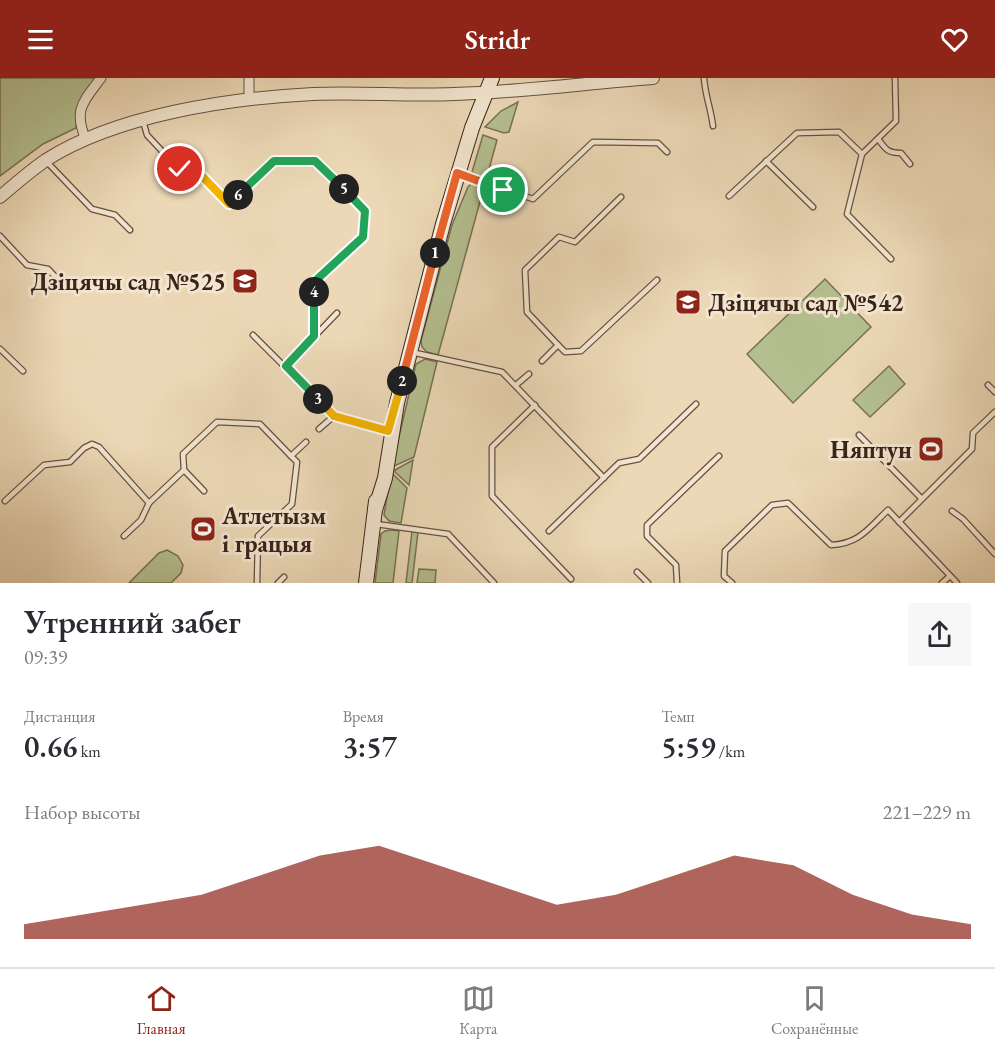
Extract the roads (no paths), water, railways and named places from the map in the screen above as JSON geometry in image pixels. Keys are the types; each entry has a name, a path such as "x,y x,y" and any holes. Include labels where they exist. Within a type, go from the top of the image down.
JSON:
{"main road":[{"path":"366,583 378,475 457,173 492,78"}],"street":[{"path":"86,140 80,125 80,113 86,99 101,78"},
{"path":"249,78 249,99"},
{"path":"532,78 552,86"},
{"path":"0,197 46,160 86,140 143,121 200,107 249,99 313,94 486,92 653,78"}],"lane":[{"path":"704,78 705,92 711,108 712,126"},
{"path":"891,259 848,214 862,154 896,121 895,78"},
{"path":"143,121 147,135 175,165 180,169 200,174 229,204 274,161 315,161 365,211 363,237 314,282 314,336"},
{"path":"729,196 797,133 839,132 862,154"},
{"path":"878,139 888,151 892,154 901,153 910,164"},
{"path":"457,173 533,199 593,142 658,143 667,152"},
{"path":"46,160 92,209 115,216 130,230"},
{"path":"766,161 813,207"},
{"path":"621,197 575,242 559,237 525,270 527,312 565,352 581,351 657,280"},
{"path":"0,236 27,265 48,269 67,289"},
{"path":"286,366 337,313"},
{"path":"253,335 334,416 390,431"},
{"path":"542,361 558,345"},
{"path":"0,349 23,371"},
{"path":"409,352 502,372 604,478"},
{"path":"516,385 529,374"},
{"path":"988,385 995,392"},
{"path":"549,531 619,463 639,459 696,404"},
{"path":"535,405 492,447 492,496 571,579"},
{"path":"899,522 972,448 973,433 995,412"},
{"path":"319,429 334,416"},
{"path":"204,492 184,470 183,454 217,422 260,424 297,462 292,504 258,536 257,583"},
{"path":"859,435 921,498"},
{"path":"291,456 306,442"},
{"path":"5,501 44,465 70,462 84,448 92,444 99,447 149,503"},
{"path":"677,583 676,565 647,536 647,525 719,456"},
{"path":"124,536 141,520 149,503 184,470"},
{"path":"732,583 724,576 725,551 772,505 788,503 831,545 845,544 857,539 888,510 957,583"},
{"path":"952,511 963,519 994,552"},
{"path":"374,517 448,534 494,583"},
{"path":"637,572 648,583"},
{"path":"942,583 950,576"},
{"path":"278,583 284,577"}],"place":[{"name":"Дзіцячы сад №525","path":"245,281"},
{"name":"Дзіцячы сад №542","path":"688,302"},
{"name":"Няптун","path":"931,449"},
{"name":"Атлетызм і грацыя","path":"203,529"}]}
